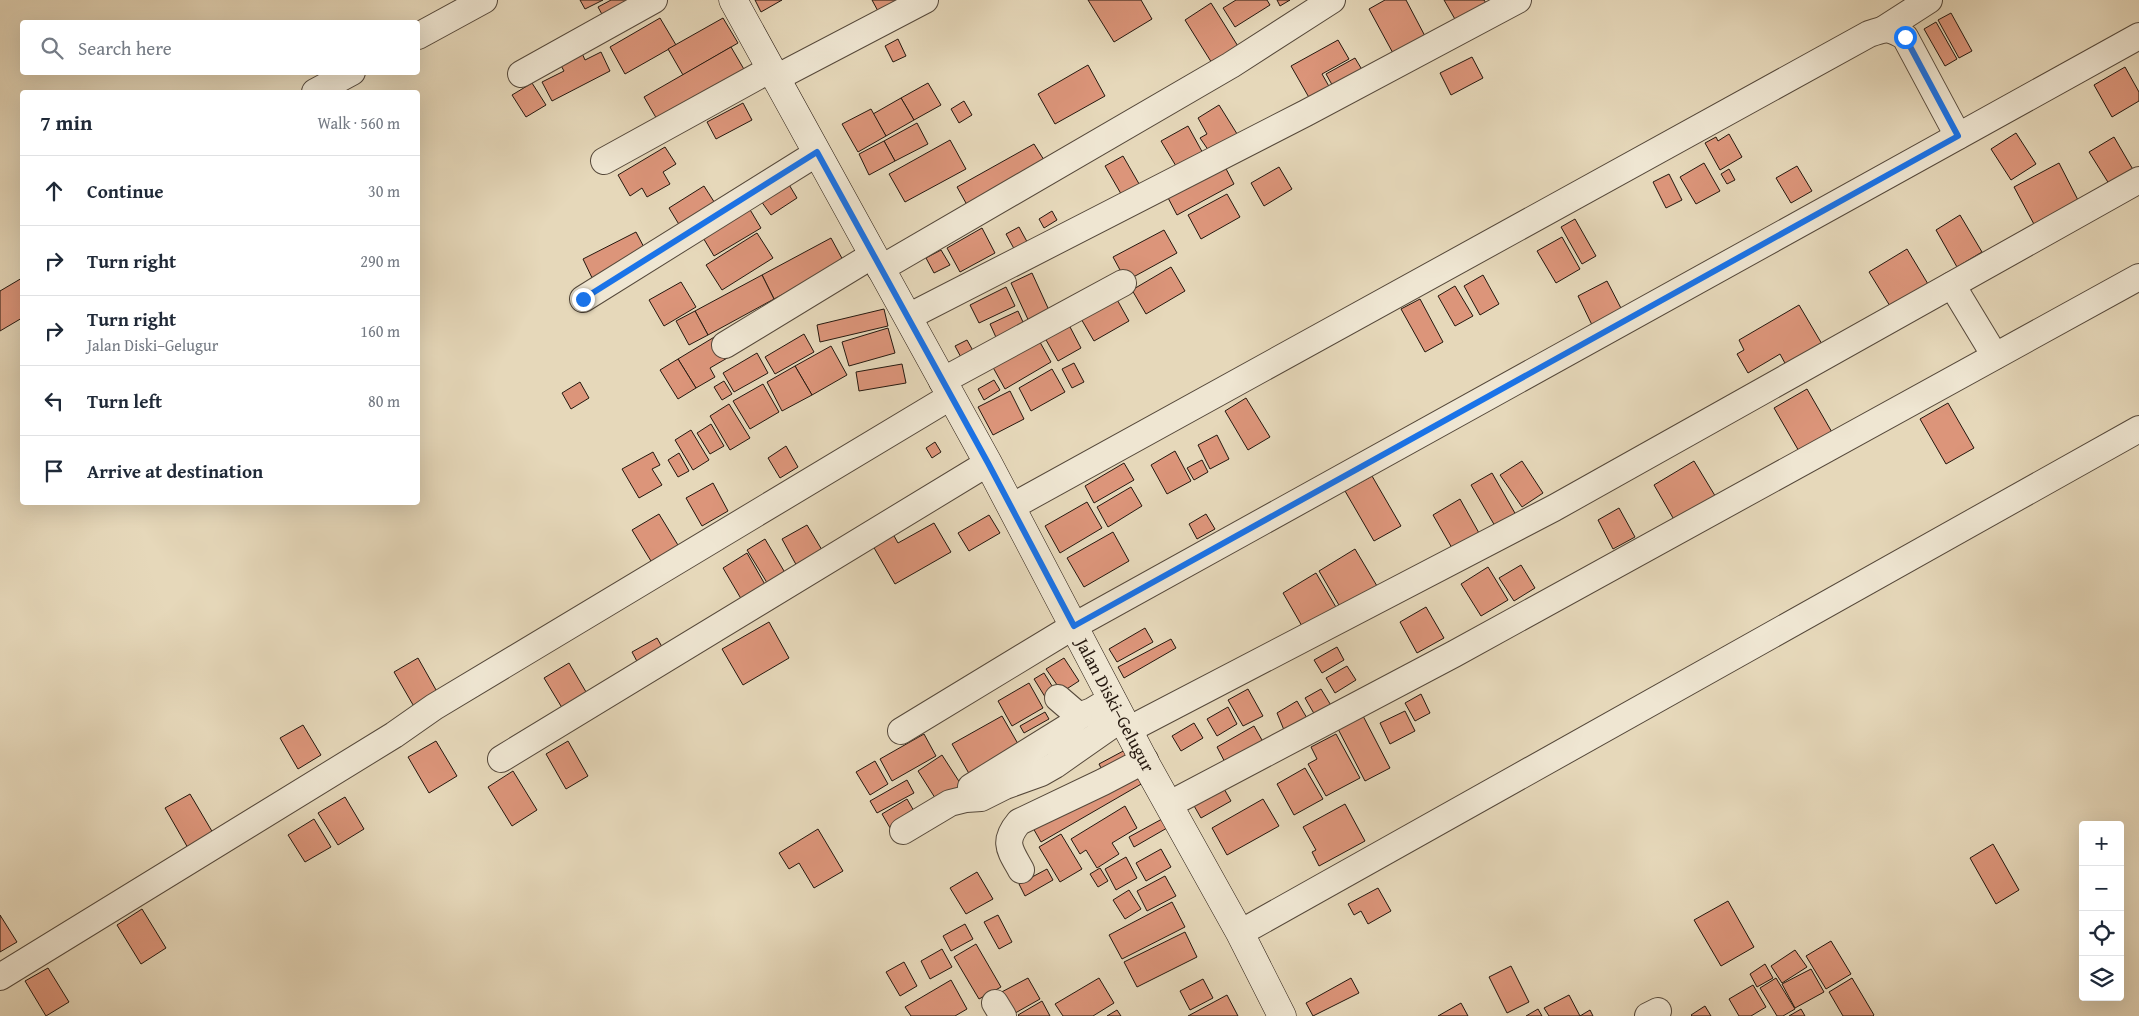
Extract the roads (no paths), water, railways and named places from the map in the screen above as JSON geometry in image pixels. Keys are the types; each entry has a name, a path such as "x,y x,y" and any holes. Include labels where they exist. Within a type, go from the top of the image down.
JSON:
{"main road":[{"name":"Jalan Diski–Gelugur","path":"734,0 988,463 1074,626 1105,718 1145,760 1240,933 1279,1015"}],"street":[{"path":"420,35 484,0"},
{"path":"521,74 654,0"},
{"path":"604,161 774,74 925,0"},
{"path":"725,345 1231,64 1332,0"},
{"path":"908,317 1306,113 1518,0"},
{"path":"1011,507 1869,34 1884,29 1929,0"},
{"path":"1884,29 1893,29 1905,37 1958,136"},
{"path":"900,731 1074,626 2139,36"},
{"path":"319,90 346,75"},
{"path":"583,299 817,152"},
{"path":"903,831 950,803 960,800 968,788 1068,727 1105,718 1554,508 2139,180"},
{"path":"1170,804 1463,649 2139,277"},
{"path":"0,977 394,734 434,707 946,389 1123,283"},
{"path":"1952,285 1995,356"},
{"path":"1240,933 2139,429"},
{"path":"501,759 988,463"},
{"path":"1058,698 1105,718"},
{"path":"1021,870 1009,848 1008,839 1011,831 1019,822 1145,760"}]}
